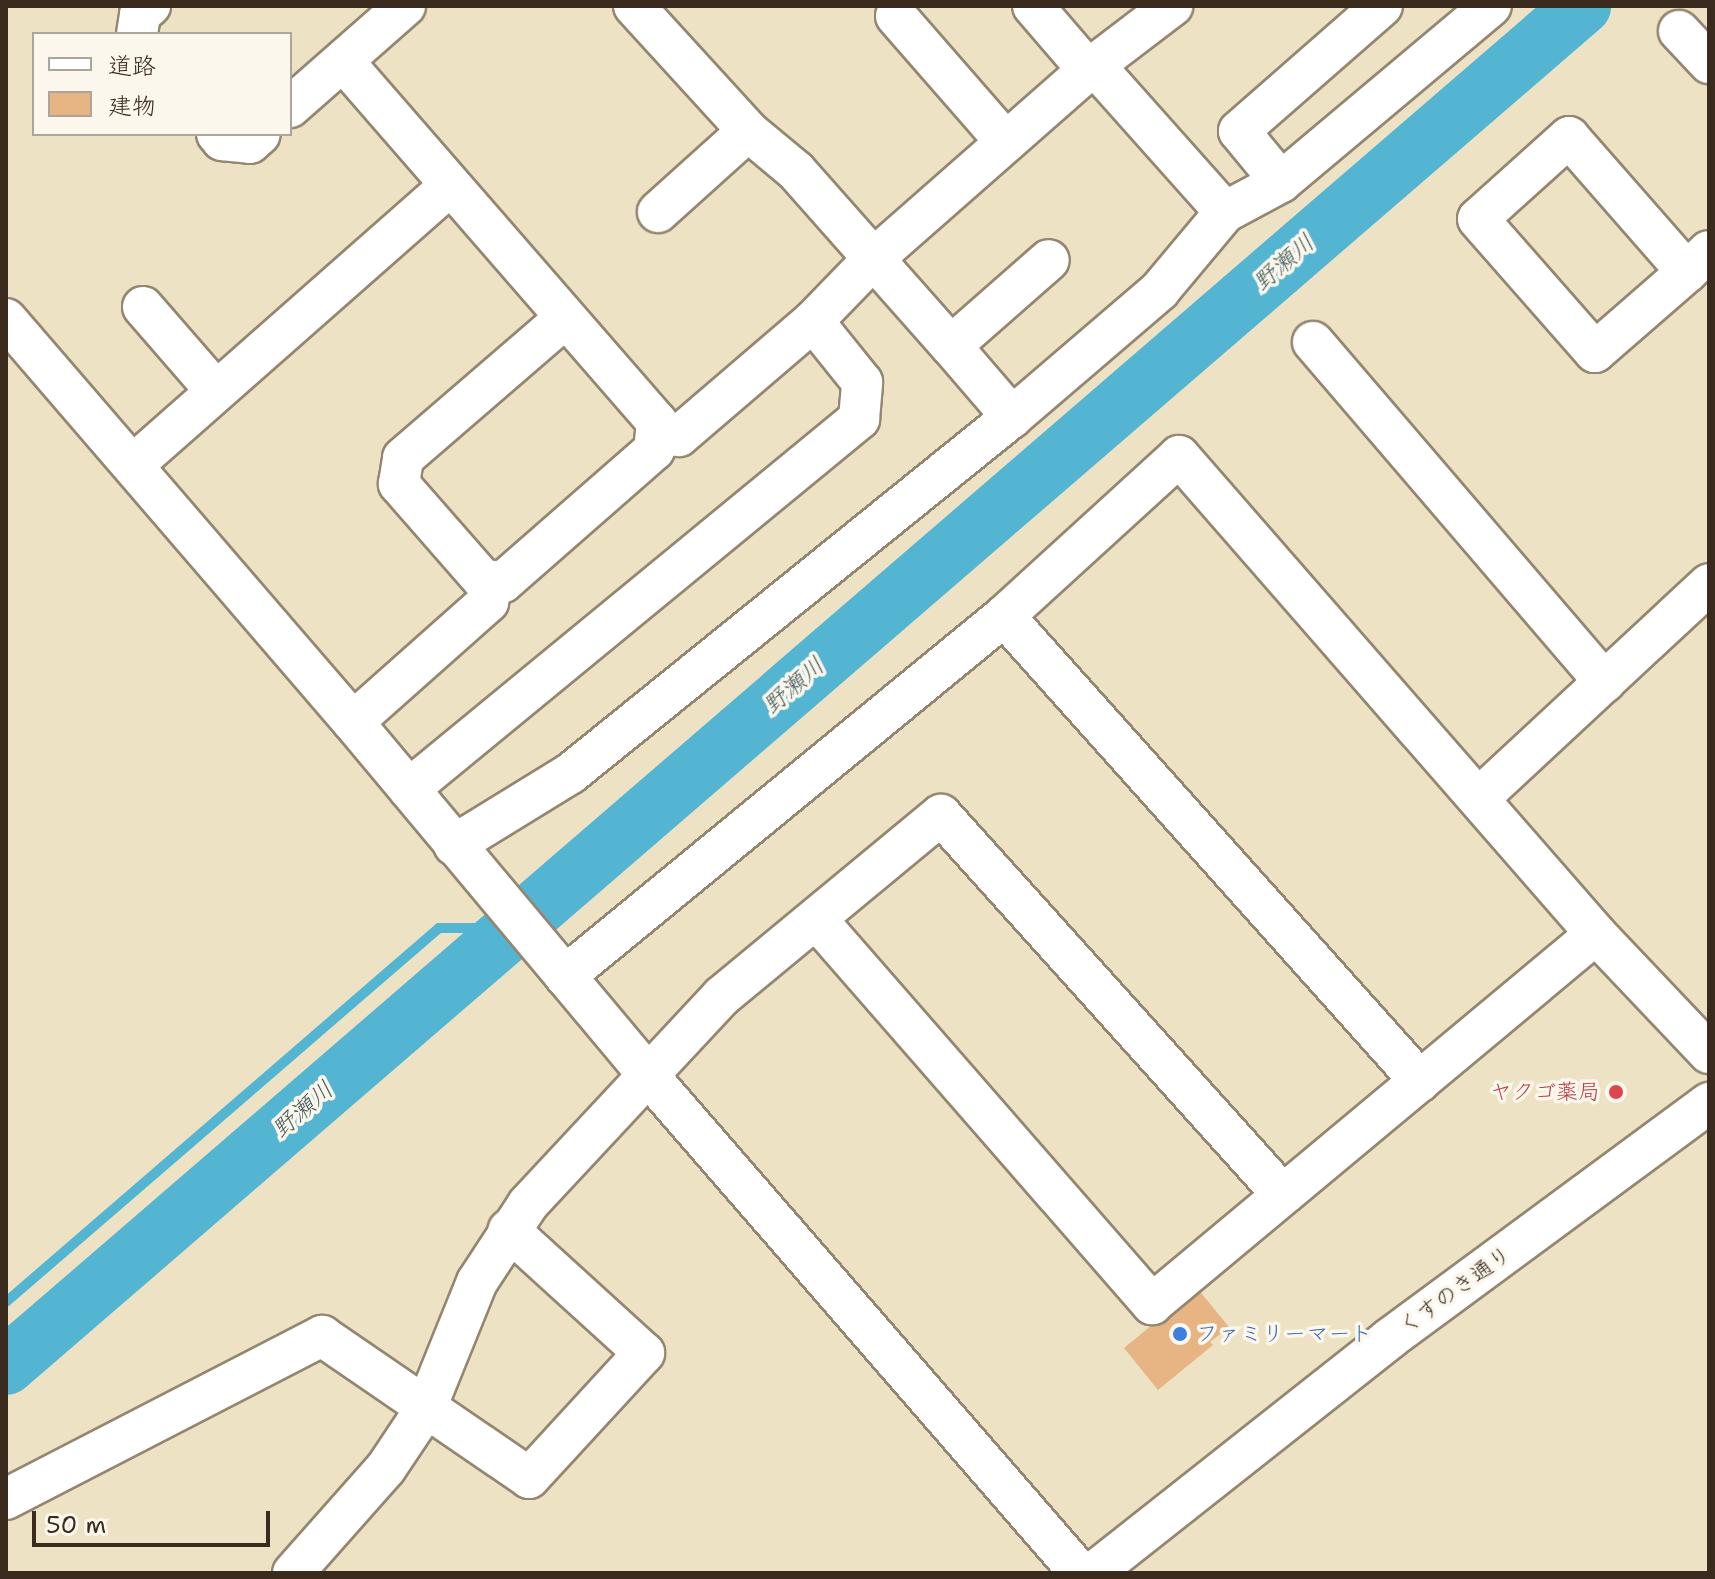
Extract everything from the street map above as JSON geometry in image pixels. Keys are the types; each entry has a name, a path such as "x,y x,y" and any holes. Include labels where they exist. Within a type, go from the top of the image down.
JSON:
{"street":[{"path":"137,32 140,14 150,6"},
{"path":"292,105 405,6"},
{"path":"1033,6 1225,212"},
{"path":"656,435 679,436 813,321 873,259 1006,142 1091,68 1172,6"},
{"path":"1281,182 1239,131 1382,6"},
{"path":"458,851 571,773 1012,417 1159,291 1225,212 1281,182 1491,6"},
{"path":"643,9 748,131 796,171 1012,417"},
{"path":"896,16 1006,142"},
{"path":"1679,31 1709,63"},
{"path":"343,61 564,319 657,422 654,450 503,582 483,580 399,484 403,458 564,319"},
{"path":"658,212 748,131"},
{"path":"219,136 222,140 250,143 258,136"},
{"path":"1569,137 1698,261 1595,352 1478,219 1569,137"},
{"path":"133,465 450,186"},
{"path":"951,346 1049,260"},
{"path":"143,307 216,391"},
{"path":"6,319 353,722 646,1073 1080,1573"},
{"path":"409,789 859,419 862,382 813,321"},
{"path":"1313,342 1604,682"},
{"path":"555,964 1004,616 1179,456 1596,934 1709,1053"},
{"path":"353,722 488,602 492,581"},
{"path":"1479,798 1709,584"},
{"path":"1004,616 1420,1081"},
{"path":"293,1573 386,1468 426,1408 477,1282 509,1230 646,1073 722,996 941,815 1283,1195"},
{"path":"817,920 1152,1304 1596,934"},
{"name":"くすのき通り","path":"1093,1573 1389,1339 1709,1103"},
{"path":"6,1499 322,1336 529,1478 644,1353 509,1230"}],"building":[{"name":"ファミリーマート","path":"1197,1288 1229,1327 1210,1342 1213,1345 1158,1390 1124,1348"}],"waterway":[{"name":"野瀬川","path":"6,1366 1582,6"},
{"path":"6,1302 439,928 512,928"}],"place":[{"name":"ヤクゴ薬局","path":"1616,1092"},
{"name":"ファミリーマート","path":"1180,1334"}]}
